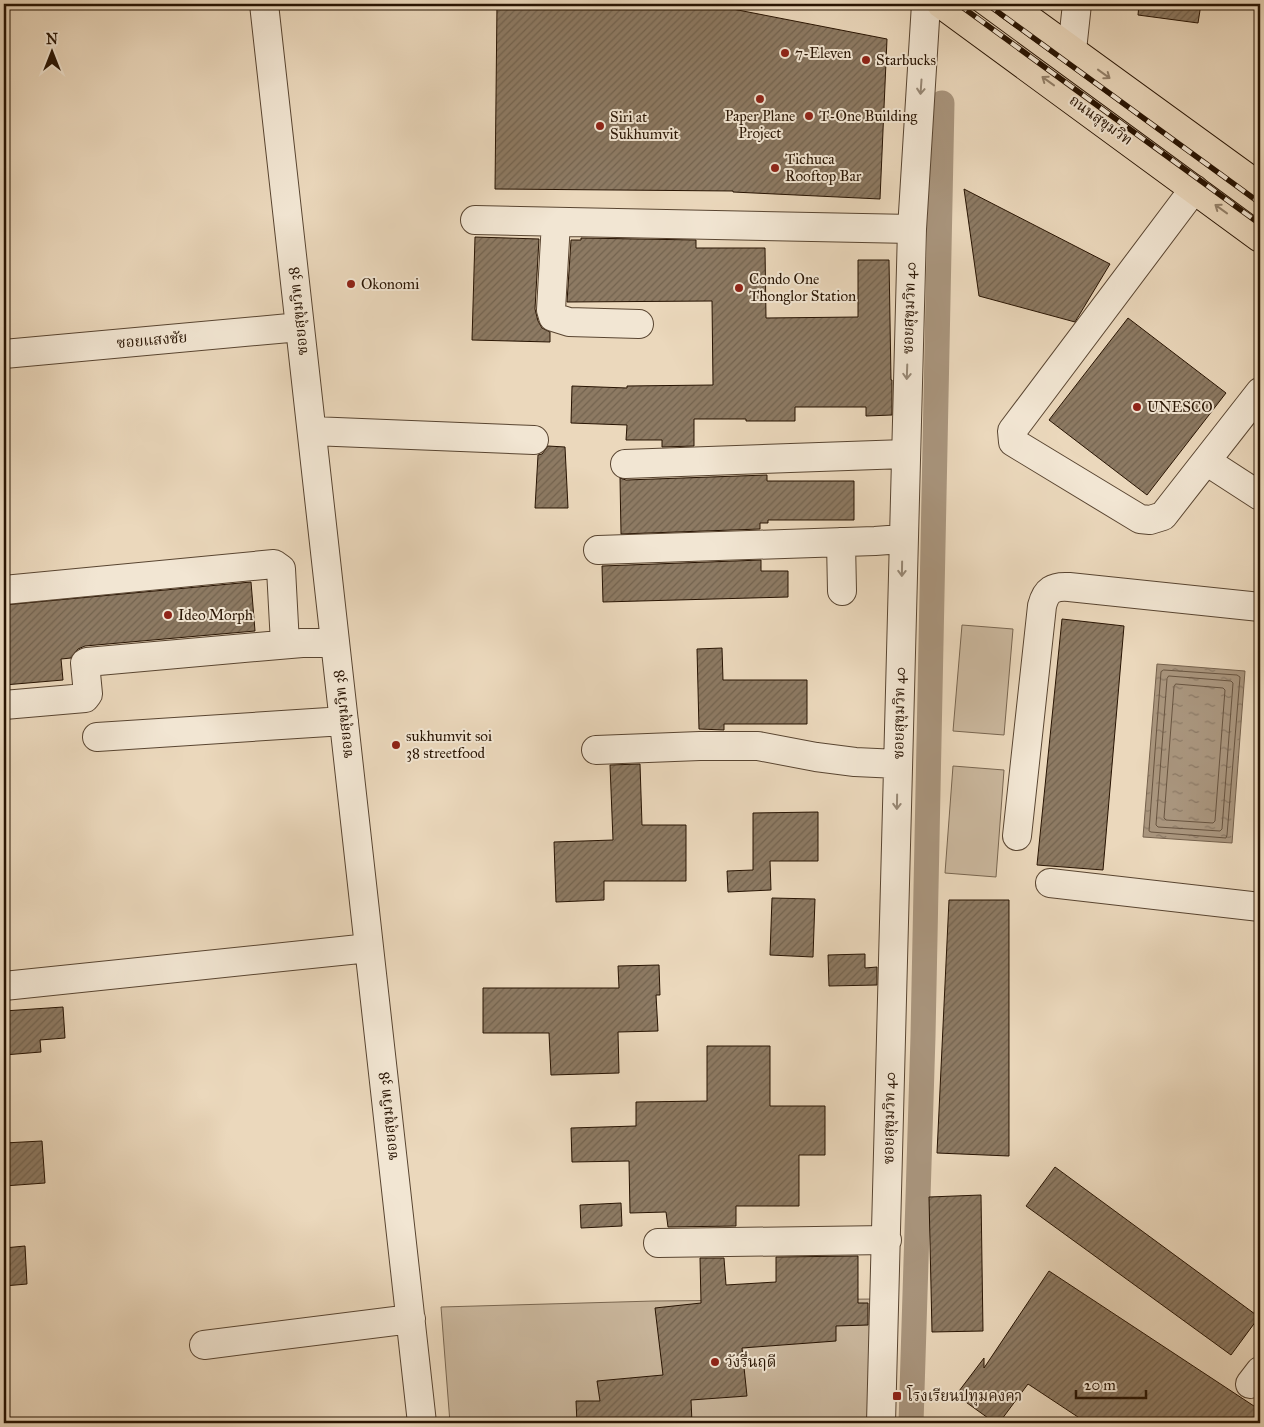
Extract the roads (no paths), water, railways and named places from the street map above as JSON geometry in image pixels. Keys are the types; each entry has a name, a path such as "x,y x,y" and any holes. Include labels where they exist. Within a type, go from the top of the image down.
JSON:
{"main road":[{"name":"ถนนสุขุมวิท","path":"941,4 1162,164 1260,238"},
{"path":"1008,4 1260,187"}],"street":[{"name":"ซอยสุขุมวิท 38","path":"264,4 422,1423"},
{"name":"ซอยสุขุมวิท 40","path":"886,1421 887,1240 902,539 912,228 926,4"},
{"path":"1072,50 1077,4"},
{"path":"1194,190 1012,431 1014,442 1140,518 1150,520 1163,516 1259,397"},
{"path":"475,220 912,228"},
{"path":"556,222 551,310 553,317 569,322 639,324"},
{"name":"ซอยแสงชัย","path":"4,354 300,327"},
{"path":"312,431 534,440"},
{"path":"625,464 905,454"},
{"path":"1206,461 1260,496"},
{"path":"598,550 902,539"},
{"path":"841,542 842,591"},
{"path":"4,590 274,564 281,569 294,644"},
{"path":"1017,836 1042,606 1044,595 1048,591 1061,586 1260,607"},
{"path":"4,705 85,698 88,694 85,663 87,662 294,644 335,643"},
{"path":"97,738 344,721"},
{"path":"596,750 758,746 816,757 855,762 898,764"},
{"path":"1050,883 1260,907"},
{"path":"4,986 369,948"},
{"path":"658,1243 887,1240"},
{"path":"204,1344 410,1319"}],"water":[{"path":"1157,664 1245,671 1232,843 1143,837"}],"waterway":[{"path":"911,1423 923,1036 942,103"}],"railway":[{"path":"958,4 1260,224"},
{"path":"987,4 1260,203"}],"place":[{"name":"7-Eleven","path":"785,53"},
{"name":"Starbucks","path":"866,60"},
{"name":"Paper Plane Project","path":"760,99"},
{"name":"T-One Building","path":"809,116"},
{"name":"Siri at Sukhumvit","path":"600,126"},
{"name":"Tichuca Rooftop Bar","path":"775,168"},
{"name":"Okonomi","path":"351,284"},
{"name":"Condo One Thonglor Station","path":"739,288"},
{"name":"UNESCO","path":"1137,407"},
{"name":"Ideo Morph","path":"168,615"},
{"name":"sukhumvit soi 38 streetfood","path":"396,745"},
{"name":"วังรื่นฤดี","path":"715,1362"},
{"name":"โรงเรียนปทุมคงคา","path":"897,1396"}]}
